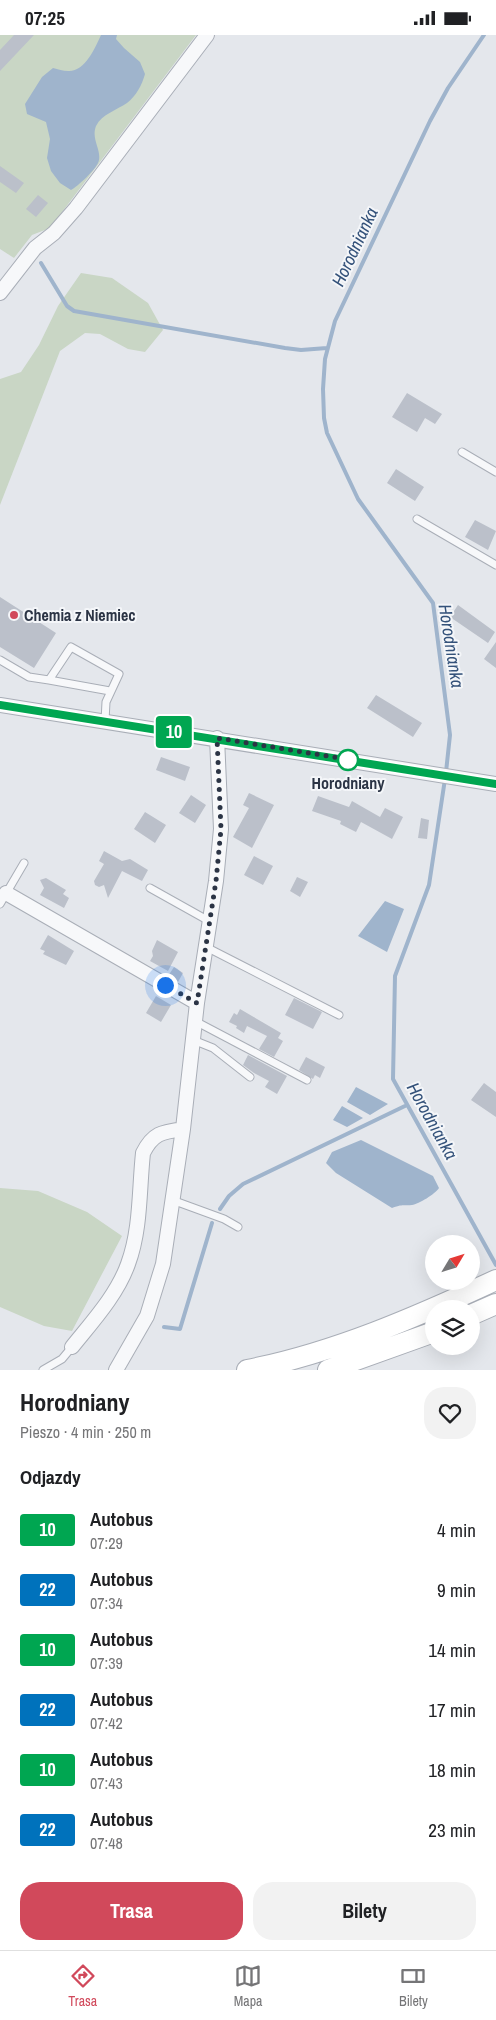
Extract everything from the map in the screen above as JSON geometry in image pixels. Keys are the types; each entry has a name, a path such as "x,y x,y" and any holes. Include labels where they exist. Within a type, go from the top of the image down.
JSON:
{"main road":[{"path":"247,1370 316,1352 373,1333 487,1285"},
{"path":"480,1311 494,1305"},
{"path":"328,1370 425,1335"}],"street":[{"path":"0,293 36,248 54,233 76,208 207,35"},
{"path":"0,705 496,783"},
{"path":"116,1370 148,1316 163,1264 183,1129 197,1003 210,921 221,829 217,738"},
{"path":"3,899 197,1003"},
{"path":"72,1347 110,1297 128,1266 136,1234 143,1153 148,1143 163,1131 183,1129"}],"lane":[{"path":"462,452 496,472"},
{"path":"418,519 496,565"},
{"path":"49,680 71,647 119,674 106,702 105,721"},
{"path":"0,660 29,677 110,691"},
{"path":"3,899 24,863"},
{"path":"150,888 210,921"},
{"path":"206,947 339,1015"},
{"path":"195,1021 308,1080"},
{"path":"193,1040 213,1048 250,1077"},
{"path":"172,1200 215,1215 238,1227"},
{"path":"43,1370 62,1359 72,1347"}],"green space":[{"path":"0,35 196,35 50,228 32,235 14,258 0,249"},
{"path":"81,273 112,278 148,303 163,330 145,352 128,349 100,334 85,333 60,351 0,505 0,379 21,372 39,345 58,306"},
{"path":"0,1188 38,1191 87,1212 122,1236 72,1331 44,1326 0,1307"}],"water":[{"path":"101,35 117,35 116,39 140,62 145,74 133,97 123,106 106,115 96,126 98,163 87,177 71,190 60,183 51,171 47,158 50,139 46,122 27,114 25,104 42,77 53,68 66,71 79,68 89,58"},
{"path":"385,901 404,909 387,952 358,936"},
{"path":"356,1087 388,1104 370,1115 347,1102"},
{"path":"342,1106 363,1118 347,1127 333,1120"},
{"path":"361,1140 433,1176 439,1188 431,1196 419,1203 392,1208 336,1173 326,1163 332,1152"}],"building":[{"path":"14,35 34,35 0,71 0,50"},
{"path":"0,166 24,183 16,193 0,182"},
{"path":"38,195 48,203 36,217 26,209"},
{"path":"407,393 442,414 435,424 425,418 417,432 392,417"},
{"path":"396,469 424,487 415,501 387,483"},
{"path":"475,520 496,531 488,550 465,537"},
{"name":"Chemia z Niemiec","path":"0,597 56,633 34,668 0,647"},
{"path":"458,605 495,632 488,643 450,617"},
{"path":"496,642 496,668 484,659"},
{"path":"376,695 422,723 413,737 367,708"},
{"path":"161,757 190,767 185,781 156,770"},
{"path":"249,793 274,805 252,848 233,837 249,808 243,805"},
{"path":"191,795 206,805 195,823 179,813"},
{"path":"318,796 349,807 352,801 380,817 385,808 403,817 392,839 361,822 356,832 340,824 341,821 312,811"},
{"path":"145,812 166,825 155,843 134,829"},
{"path":"421,818 429,820 427,839 418,838"},
{"path":"104,851 122,861 130,859 148,870 142,881 122,871 108,898 104,885 99,887 95,885 94,881 104,864 99,861"},
{"path":"254,856 273,866 263,885 244,875"},
{"path":"297,877 308,882 300,897 290,891"},
{"path":"46,878 66,890 63,894 69,898 64,908 40,895 44,888 40,880"},
{"path":"48,935 74,951 66,965 43,954 45,951 40,949"},
{"path":"157,940 178,952 168,971 150,961"},
{"path":"174,967 183,973 178,982 168,976"},
{"path":"156,996 171,1005 161,1022 146,1013"},
{"path":"294,998 322,1012 313,1029 285,1015"},
{"path":"240,1009 281,1033 278,1038 283,1041 274,1057 259,1049 267,1036 247,1026 244,1033 236,1028 237,1026 229,1022 234,1013 237,1015"},
{"path":"248,1055 287,1076 277,1094 265,1087 269,1081 243,1065"},
{"path":"306,1057 325,1067 320,1078 315,1075 313,1079 299,1070"},
{"path":"484,1083 496,1092 496,1117 471,1100"}],"waterway":[{"name":"Horodnianka","path":"446,772 450,735 433,603 358,499 327,433 324,418 323,389 325,359 335,321 430,121 448,88 484,35"},
{"path":"41,263 67,306 74,311 285,348 301,350 327,348"},
{"name":"Horodnianka","path":"445,779 429,885 395,976 393,1079 496,1265"},
{"path":"220,1209 229,1196 243,1184 407,1105"},
{"path":"164,1327 180,1329 212,1223"}],"bus line":[{"name":"10","path":"0,705 236,741 496,784"}],"place":[{"name":"Chemia z Niemiec","path":"14,615"},
{"name":"Horodniany","path":"348,760"}],"route":[{"path":"165,985 197,1003 216,881 221,829 217,738 352,760 348,760"}]}
